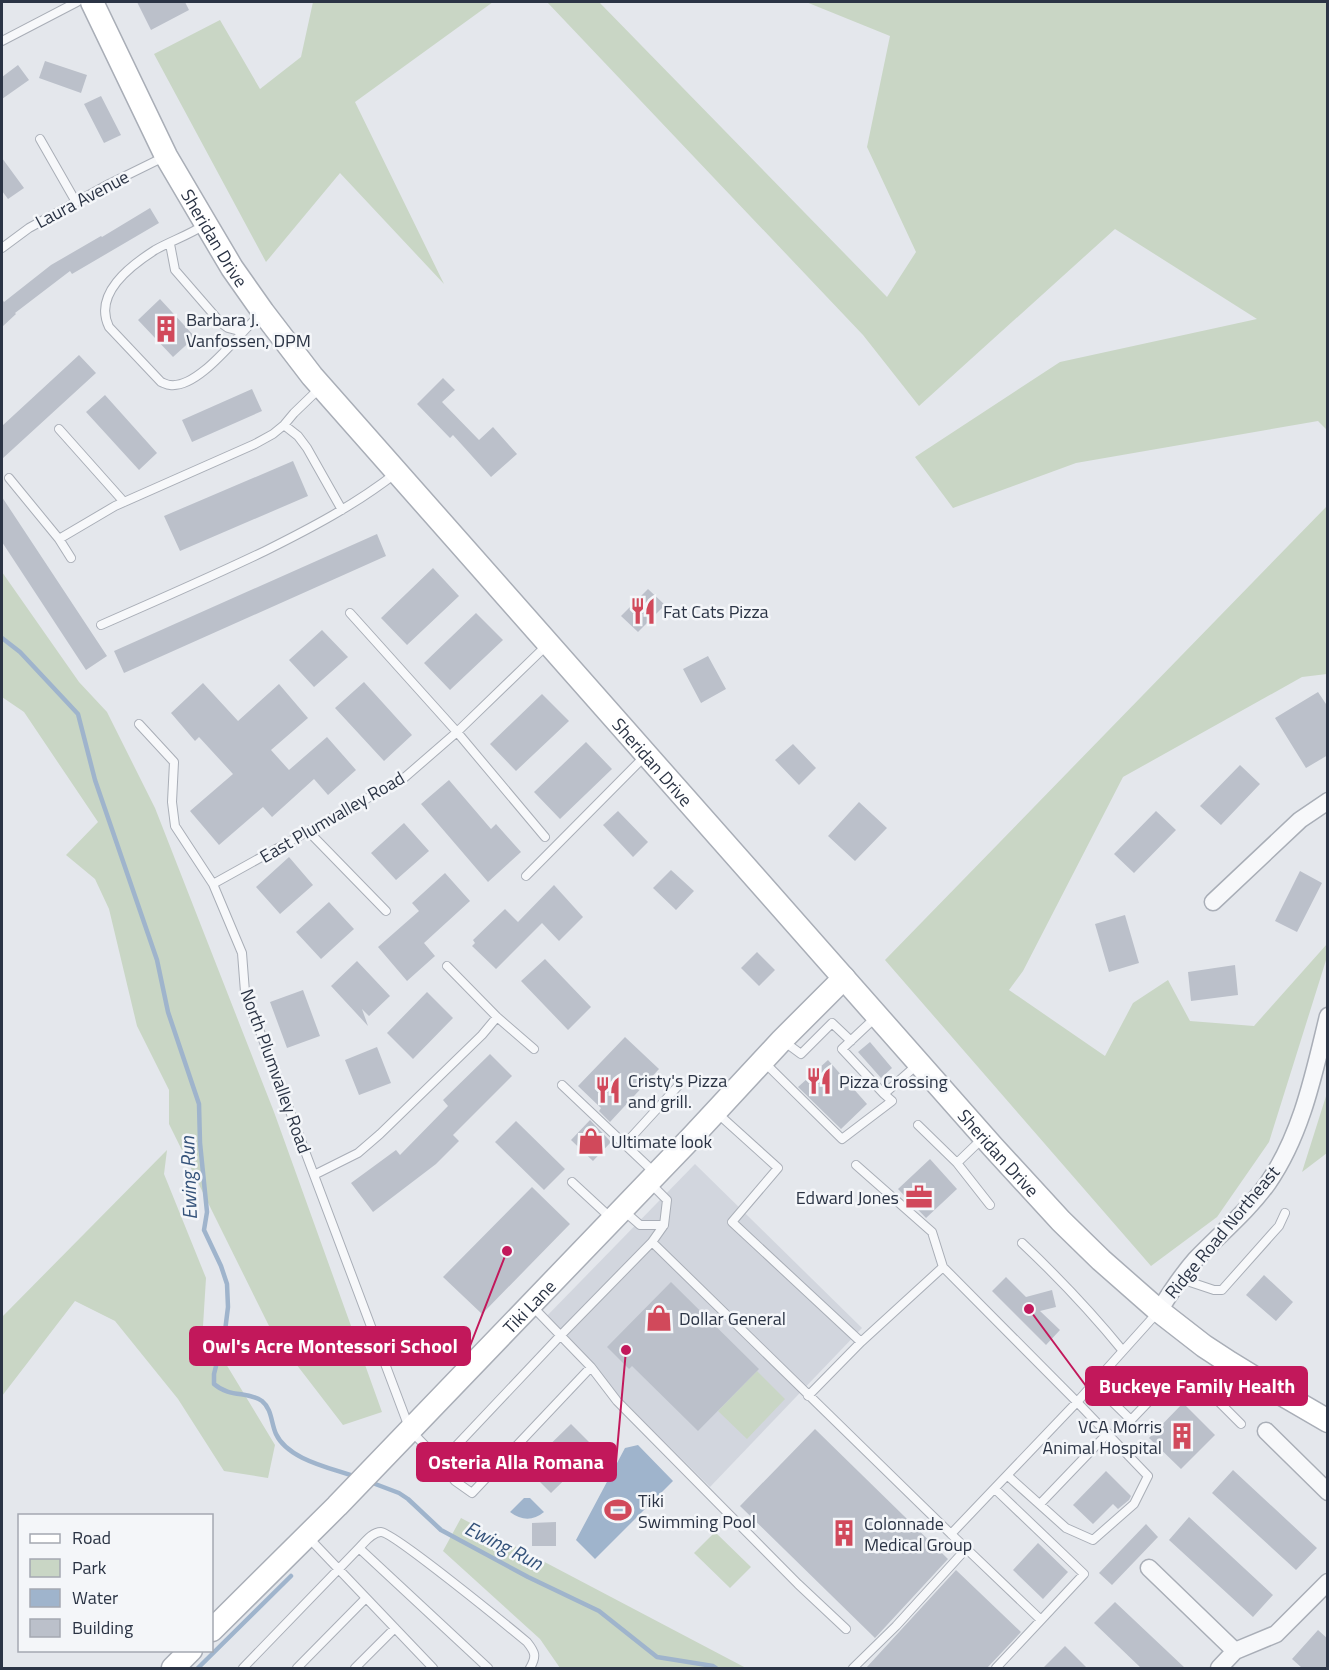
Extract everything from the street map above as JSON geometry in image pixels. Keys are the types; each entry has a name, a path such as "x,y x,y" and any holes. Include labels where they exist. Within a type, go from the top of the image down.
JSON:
{"street":[{"name":"Sheridan Drive","path":"92,2 166,156 232,268 263,312 322,387 396,473 549,643 984,1137 1069,1229 1159,1311 1204,1346 1328,1421"},
{"path":"1214,902 1300,820 1328,801"},
{"name":"Tiki Lane","path":"213,1629 337,1506 844,978"},
{"name":"Ridge Road Northeast","path":"1159,1311 1195,1261 1268,1183 1281,1161 1307,1100 1328,1016"},
{"path":"1266,1431 1328,1492"},
{"path":"1149,1568 1235,1651"},
{"path":"1219,1668 1235,1651 1276,1634 1328,1582"},
{"path":"173,1668 189,1652"}],"lane":[{"path":"2,40 77,2"},
{"path":"40,139 76,202"},
{"name":"Laura Avenue","path":"2,248 29,228 166,156"},
{"path":"206,224 156,249 122,276 106,299 104,309 109,327 161,382 171,386 194,379 263,312"},
{"path":"170,244 175,270 221,323 228,328 243,332"},
{"path":"59,539 124,502 273,434 322,387"},
{"path":"284,425 298,436 307,448 342,510"},
{"path":"59,429 124,502"},
{"path":"101,626 218,574 320,524 377,488 396,473"},
{"path":"9,478 59,539 71,558"},
{"path":"350,613 457,732 545,837"},
{"name":"East Plumvalley Road","path":"213,884 404,778 457,732 549,643"},
{"name":"North Plumvalley Road","path":"139,724 174,762 172,802 175,826 213,884 242,953 245,993 410,1430"},
{"path":"526,876 646,755"},
{"path":"308,831 386,911"},
{"path":"447,966 497,1017 534,1049"},
{"path":"763,1060 842,1139 892,1101 842,1049 878,1015"},
{"path":"314,1175 358,1153 381,1134 482,1035 497,1017"},
{"path":"782,1040 801,1054 832,1023 851,1041"},
{"path":"884,1094 920,1062"},
{"path":"441,1462 652,1242 664,1226 667,1200 652,1178 625,1144 562,1085"},
{"path":"625,1144 678,1086"},
{"path":"716,1112 778,1168 732,1222 861,1342"},
{"path":"918,1125 957,1163 990,1205"},
{"path":"957,1163 984,1137"},
{"path":"856,1165 932,1232 943,1267 1148,1476 1134,1504 1093,1540 1066,1528 1008,1476"},
{"path":"572,1182 617,1214 640,1225 664,1226"},
{"path":"1181,1279 1214,1290 1222,1290 1279,1226 1285,1213"},
{"path":"652,1242 1041,1620"},
{"path":"1022,1243 1052,1270 1123,1352"},
{"path":"808,1395 861,1342 943,1267"},
{"path":"530,1305 591,1367 617,1401 798,1584 846,1629"},
{"path":"951,1534 1094,1384 1159,1311"},
{"path":"1212,1395 1230,1363"},
{"path":"410,1430 441,1462 454,1481 472,1493 591,1367"},
{"path":"1094,1384 1131,1420 1176,1373 1212,1395 1241,1424"},
{"path":"1040,1504 1108,1433"},
{"path":"995,1489 1084,1574 996,1668"},
{"path":"243,1668 359,1548 379,1532 387,1533 527,1642 535,1655 530,1668"},
{"path":"307,1535 433,1668"},
{"path":"359,1548 488,1668"},
{"path":"853,1668 896,1626 966,1549"},
{"path":"297,1668 366,1598"},
{"path":"355,1668 394,1628"}],"shaded area":[{"path":"695,1164 862,1328 710,1487 542,1321"}],"green space":[{"path":"313,2 493,2 355,102 444,284 340,173 266,262 154,54 220,20 260,89 301,57"},
{"path":"547,2 599,2 887,297 916,252 867,147 890,36 806,2 1327,2 1327,430 1318,421 1076,463 953,508 915,457 1060,362 1257,319 1115,229 919,406 863,335"},
{"path":"1327,506 1327,674 1302,677 1123,777 1023,971 1009,990 1105,1056 1133,1003 1168,980 1190,1021 1254,1026 1327,944 1327,957 1269,1142 1217,1217 1151,1266 885,960"},
{"path":"2,572 79,682 107,712 155,808 274,1112 382,1412 343,1425 273,1334 169,1124 169,1090 137,1026 109,909 95,879 66,855 98,822 24,712 2,697"},
{"path":"1327,1093 1327,1153 1302,1172"},
{"path":"167,1150 164,1174 206,1278 203,1326 275,1445 268,1478 224,1471 178,1399 115,1321 75,1301 2,1396 2,1317"},
{"path":"757,1371 785,1399 747,1439 718,1411"},
{"path":"461,1518 746,1668 560,1668 540,1639 443,1551"},
{"path":"715,1532 751,1567 730,1588 694,1553"}],"water":[{"name":"Tiki Swimming Pool","path":"638,1445 673,1481 595,1559 576,1540 625,1448"},
{"path":"524,1498 530,1498 544,1512 527,1519 510,1512"}],"building":[{"path":"137,2 185,2 189,10 151,30"},
{"path":"45,61 87,75 81,93 39,78"},
{"path":"18,65 29,80 2,99 2,77"},
{"path":"101,96 121,135 104,143 84,104"},
{"path":"2,158 24,188 8,199 2,191"},
{"path":"150,208 159,223 72,274 70,271 15,313 2,327 2,299 4,302 51,265"},
{"name":"Barbara J. Vanfossen, DPM","path":"160,299 195,337 173,357 138,320"},
{"path":"79,355 96,373 2,459 2,426"},
{"path":"443,378 455,390 442,402 479,440 493,427 517,454 491,477 453,435 450,438 417,404"},
{"path":"252,389 262,411 192,442 182,420"},
{"path":"105,395 157,453 139,470 86,412"},
{"path":"293,461 308,496 180,551 164,516"},
{"path":"2,497 107,656 86,670 2,542"},
{"path":"377,534 386,556 124,673 114,651"},
{"path":"433,568 459,596 407,645 381,618"},
{"name":"Fat Cats Pizza","path":"648,589 665,605 638,632 621,616"},
{"path":"476,613 503,640 450,690 424,663"},
{"path":"322,630 348,657 314,687 289,660"},
{"path":"708,656 726,689 701,703 683,669"},
{"path":"364,682 412,735 384,761 335,708"},
{"path":"203,683 238,721 279,684 308,718 271,750 289,770 327,737 356,770 328,795 314,779 272,817 263,807 219,845 190,811 233,774 199,737 195,741 171,713"},
{"path":"1318,692 1328,707 1328,755 1306,768 1275,718"},
{"path":"542,694 569,721 516,771 490,744"},
{"path":"586,742 612,769 560,819 534,792"},
{"path":"793,744 816,768 799,785 775,760"},
{"path":"1240,765 1260,784 1221,825 1200,806"},
{"path":"449,780 491,829 496,824 521,852 488,882 421,804"},
{"path":"859,802 887,828 855,861 828,836"},
{"path":"618,811 648,842 633,857 603,825"},
{"path":"1156,811 1176,830 1134,873 1114,854"},
{"path":"404,823 429,851 396,880 371,853"},
{"path":"289,857 313,885 280,914 256,887"},
{"path":"671,870 694,891 676,910 653,888"},
{"path":"1300,871 1322,883 1297,932 1275,921"},
{"path":"445,873 470,901 424,943 435,956 407,981 378,947 419,911 412,903"},
{"path":"554,885 583,917 559,941 542,923 496,969 472,946 475,943 473,940 505,909 518,922"},
{"path":"329,902 354,929 321,959 296,932"},
{"path":"1125,915 1139,963 1109,972 1095,924"},
{"path":"757,952 775,970 759,986 741,968"},
{"path":"545,959 591,1007 568,1030 521,981"},
{"path":"357,961 390,996 369,1016 362,1009 368,1026 331,986"},
{"path":"1235,965 1238,995 1191,1001 1188,972"},
{"path":"303,990 320,1036 287,1048 270,1002"},
{"path":"427,992 453,1018 413,1059 387,1033"},
{"path":"625,1037 659,1069 610,1122 599,1111 601,1108 578,1086"},
{"path":"870,1042 892,1068 881,1078 858,1052"},
{"path":"377,1047 391,1083 359,1095 345,1060"},
{"path":"490,1054 512,1076 453,1135 459,1141 436,1164 373,1212 351,1183 396,1150 400,1155 448,1106 443,1100"},
{"path":"828,1060 867,1104 841,1129 798,1087"},
{"name":"Ultimate look","path":"590,1120 611,1142 593,1161 571,1140"},
{"path":"516,1121 565,1169 544,1190 495,1142"},
{"path":"930,1159 957,1189 926,1218 898,1189"},
{"path":"532,1187 570,1224 482,1314 443,1277"},
{"path":"1264,1275 1293,1302 1276,1321 1246,1295"},
{"path":"1006,1277 1026,1297 1052,1290 1056,1307 1040,1311 1060,1330 1046,1345 992,1291"},
{"path":"671,1282 759,1369 698,1431 632,1366 629,1369 607,1347"},
{"name":"VCA Morris Animal Hospital","path":"1183,1403 1215,1435 1181,1469 1149,1438"},
{"path":"571,1424 596,1449 551,1493 530,1472 535,1466 531,1463"},
{"name":"Colonnade Medical Group","path":"815,1429 948,1559 875,1638 740,1506"},
{"path":"1233,1470 1317,1548 1296,1570 1212,1493"},
{"path":"1106,1471 1131,1496 1118,1509 1113,1504 1093,1524 1073,1505"},
{"path":"1189,1517 1273,1595 1253,1617 1169,1540"},
{"path":"556,1522 556,1546 532,1546 532,1523"},
{"path":"1146,1524 1158,1537 1112,1585 1099,1573"},
{"path":"1038,1543 1068,1572 1043,1599 1013,1570"},
{"path":"956,1570 1021,1632 987,1668 866,1668"},
{"path":"1115,1602 1185,1668 1141,1668 1094,1623"},
{"path":"1318,1630 1328,1639 1328,1668 1302,1668 1292,1659"},
{"path":"1065,1646 1087,1668 1043,1668"}],"waterway":[{"name":"Ewing Run","path":"2,638 20,652 78,714 95,780 157,960 168,1012 199,1104 200,1143 207,1212 204,1230 227,1284 228,1307 225,1331 214,1374 214,1384 226,1391 251,1396 262,1401 270,1412 276,1434 282,1443 300,1457 356,1477"},
{"name":"Ewing Run","path":"370,1482 399,1493 408,1499 441,1530 528,1577 599,1611 657,1657 716,1668"},
{"path":"198,1668 291,1576"}],"place":[{"name":"Barbara J. Vanfossen, DPM","path":"166,329"},
{"name":"Fat Cats Pizza","path":"643,611"},
{"name":"Pizza Crossing","path":"819,1081"},
{"name":"Cristy's Pizza and grill.","path":"608,1090"},
{"name":"Ultimate look","path":"591,1141"},
{"name":"Edward Jones","path":"919,1197"},
{"name":"Owl's Acre Montessori School","path":"507,1251"},
{"name":"Buckeye Family Health","path":"1029,1309"},
{"name":"Dollar General","path":"659,1318"},
{"name":"Osteria Alla Romana","path":"626,1350"},
{"name":"VCA Morris Animal Hospital","path":"1182,1436"},
{"name":"Tiki Swimming Pool","path":"618,1510"},
{"name":"Colonnade Medical Group","path":"844,1533"}]}
